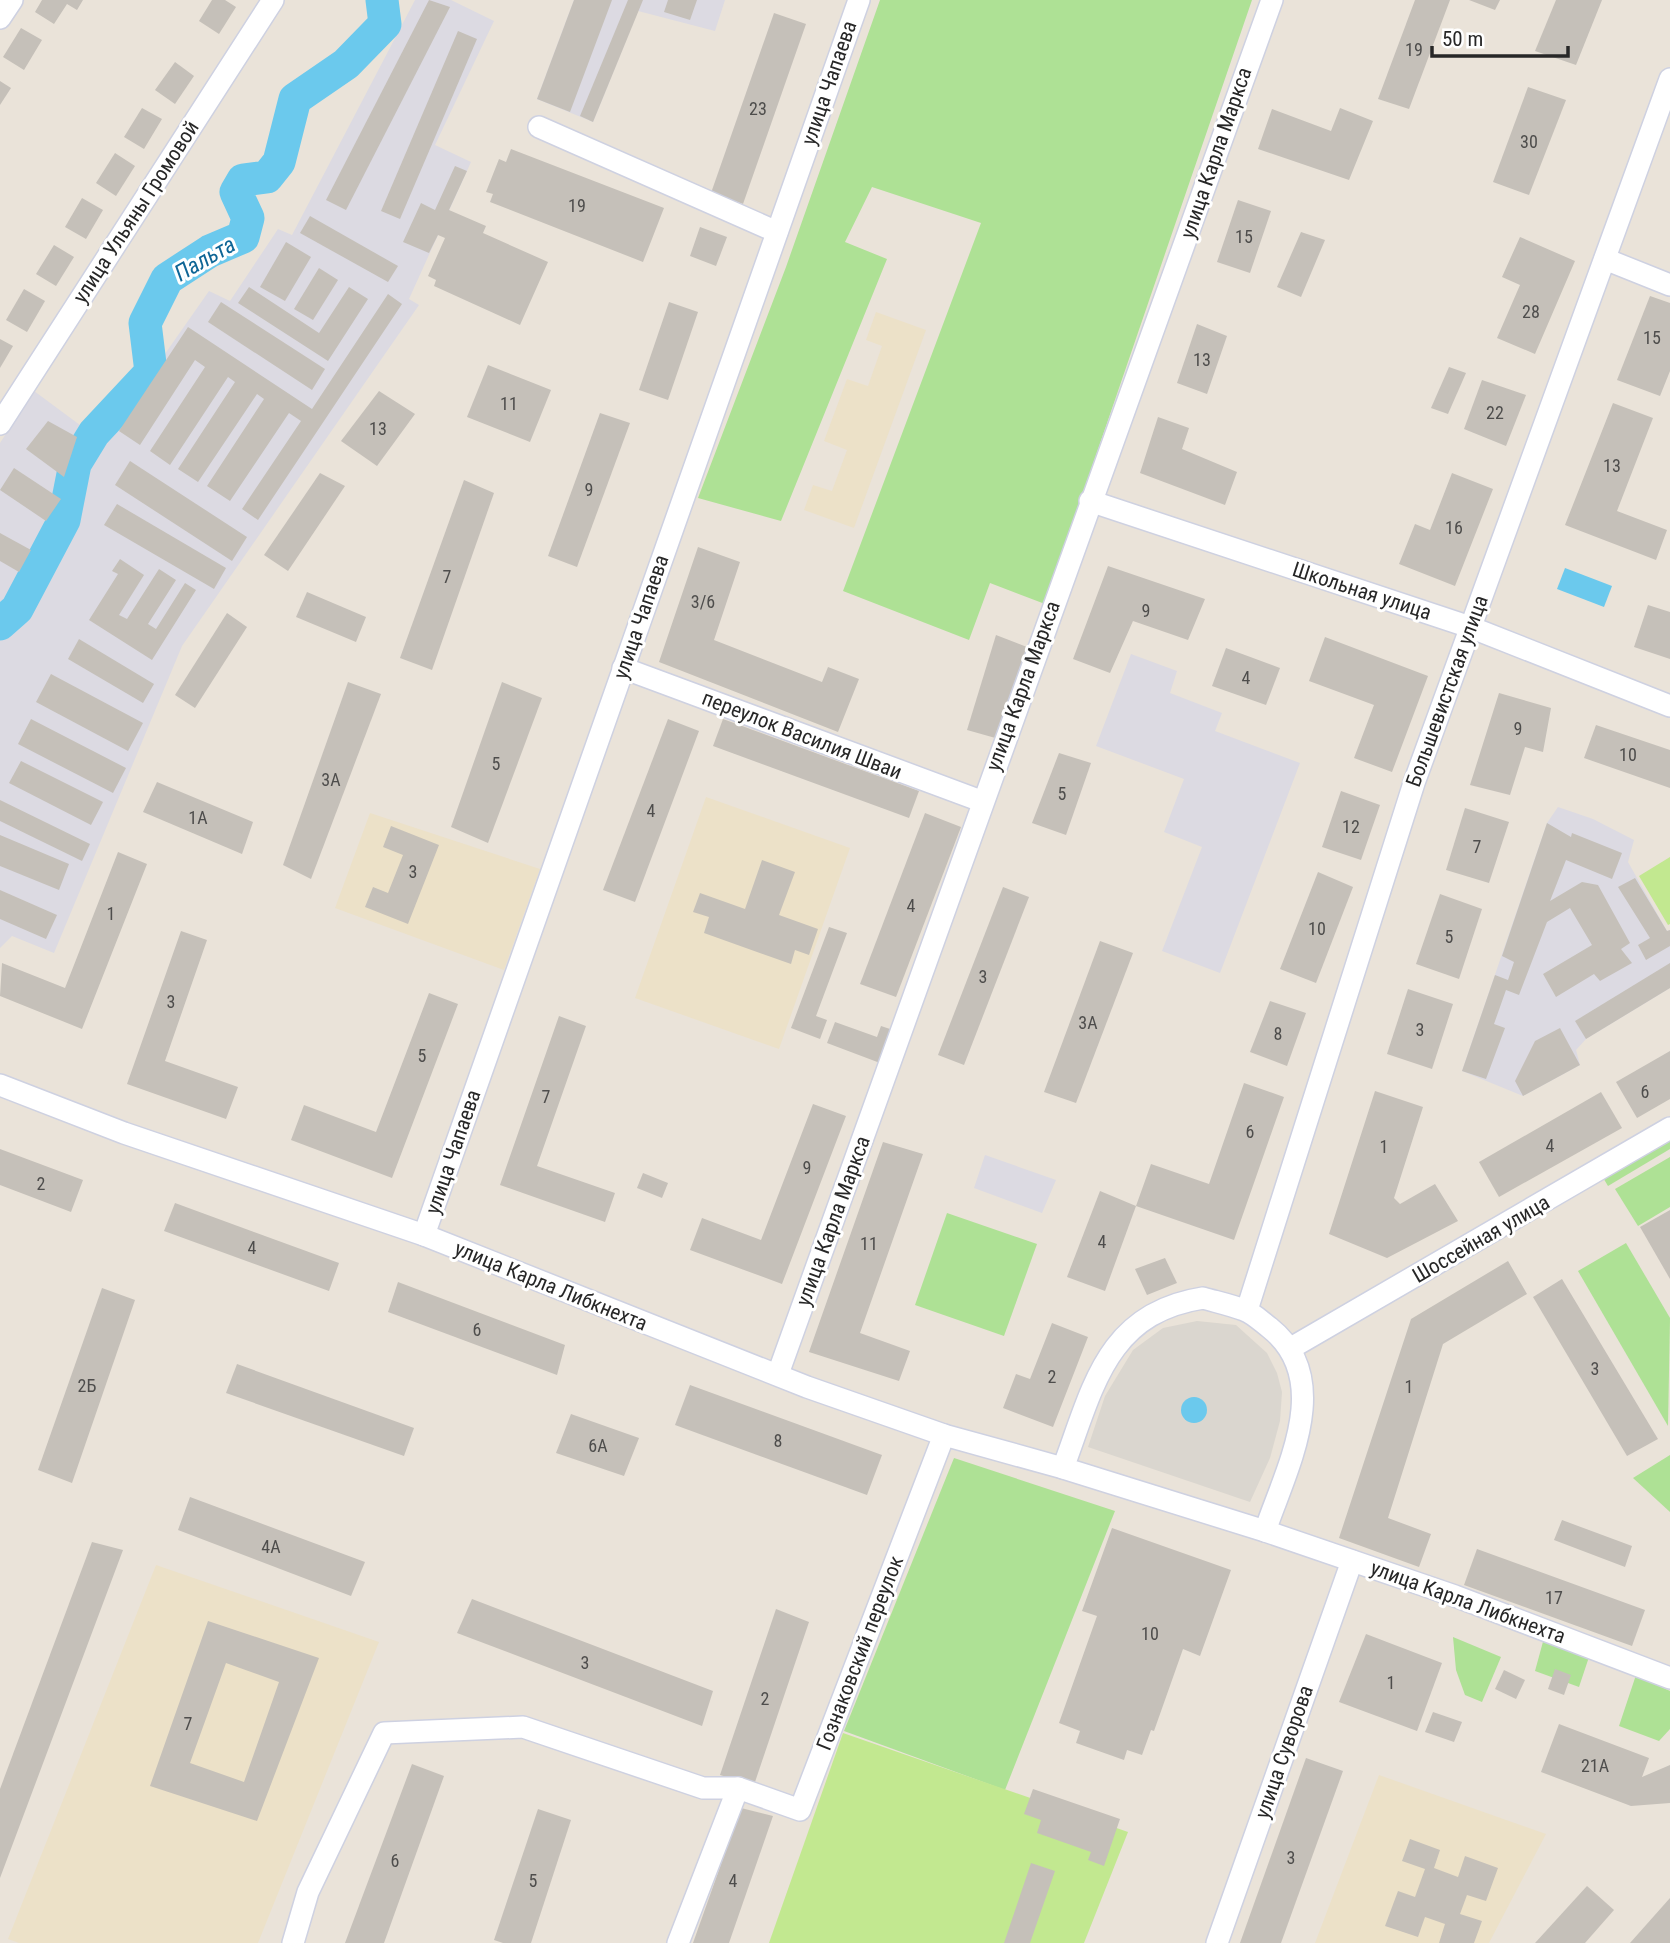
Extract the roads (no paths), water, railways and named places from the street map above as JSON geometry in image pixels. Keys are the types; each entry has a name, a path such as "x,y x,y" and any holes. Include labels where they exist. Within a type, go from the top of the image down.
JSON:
{"street":[{"path":"0,19 12,0"},
{"name":"улица Ульяны Громовой","path":"0,424 272,0"},
{"name":"улица Чапаева","path":"424,1235 859,0"},
{"name":"улица Карла Маркса","path":"778,1374 981,801 1272,0"},
{"name":"Большевистская улица","path":"1247,1310 1414,783 1670,79"},
{"path":"539,127 777,232"},
{"path":"1605,259 1670,285"},
{"name":"Школьная улица","path":"1090,501 1470,627 1670,706"},
{"name":"переулок Василия Шваи","path":"624,668 981,801"},
{"name":"улица Карла Либкнехта","path":"0,1085 124,1133 424,1235 778,1374 944,1435 1063,1468"},
{"name":"Шоссейная улица","path":"1291,1348 1670,1128"},
{"path":"1203,1298 1247,1310 1291,1348 1302,1388 1300,1435 1265,1531 1063,1468 1100,1372 1129,1329 1172,1303 1203,1298"},
{"name":"Гознаковский переулок","path":"293,1943 308,1892 384,1733 523,1727 703,1788 738,1788 800,1810 944,1435"},
{"name":"улица Карла Либкнехта","path":"1265,1531 1670,1678"},
{"name":"улица Суворова","path":"1217,1943 1352,1561"},
{"path":"678,1943 738,1788"}],"water":[{"path":"1565,568 1612,586 1604,607 1557,589"},
{"path":"1194,1397 1203,1401 1207,1410 1203,1419 1194,1423 1185,1419 1181,1410 1185,1401"}],"waterway":[{"name":"Пальта","path":"0,624 17,609 64,520 75,464 94,433 151,372 145,323 167,279 210,251 243,237 248,218 236,192 243,180 267,177 279,162 295,99 346,64 385,24 382,0"}]}
